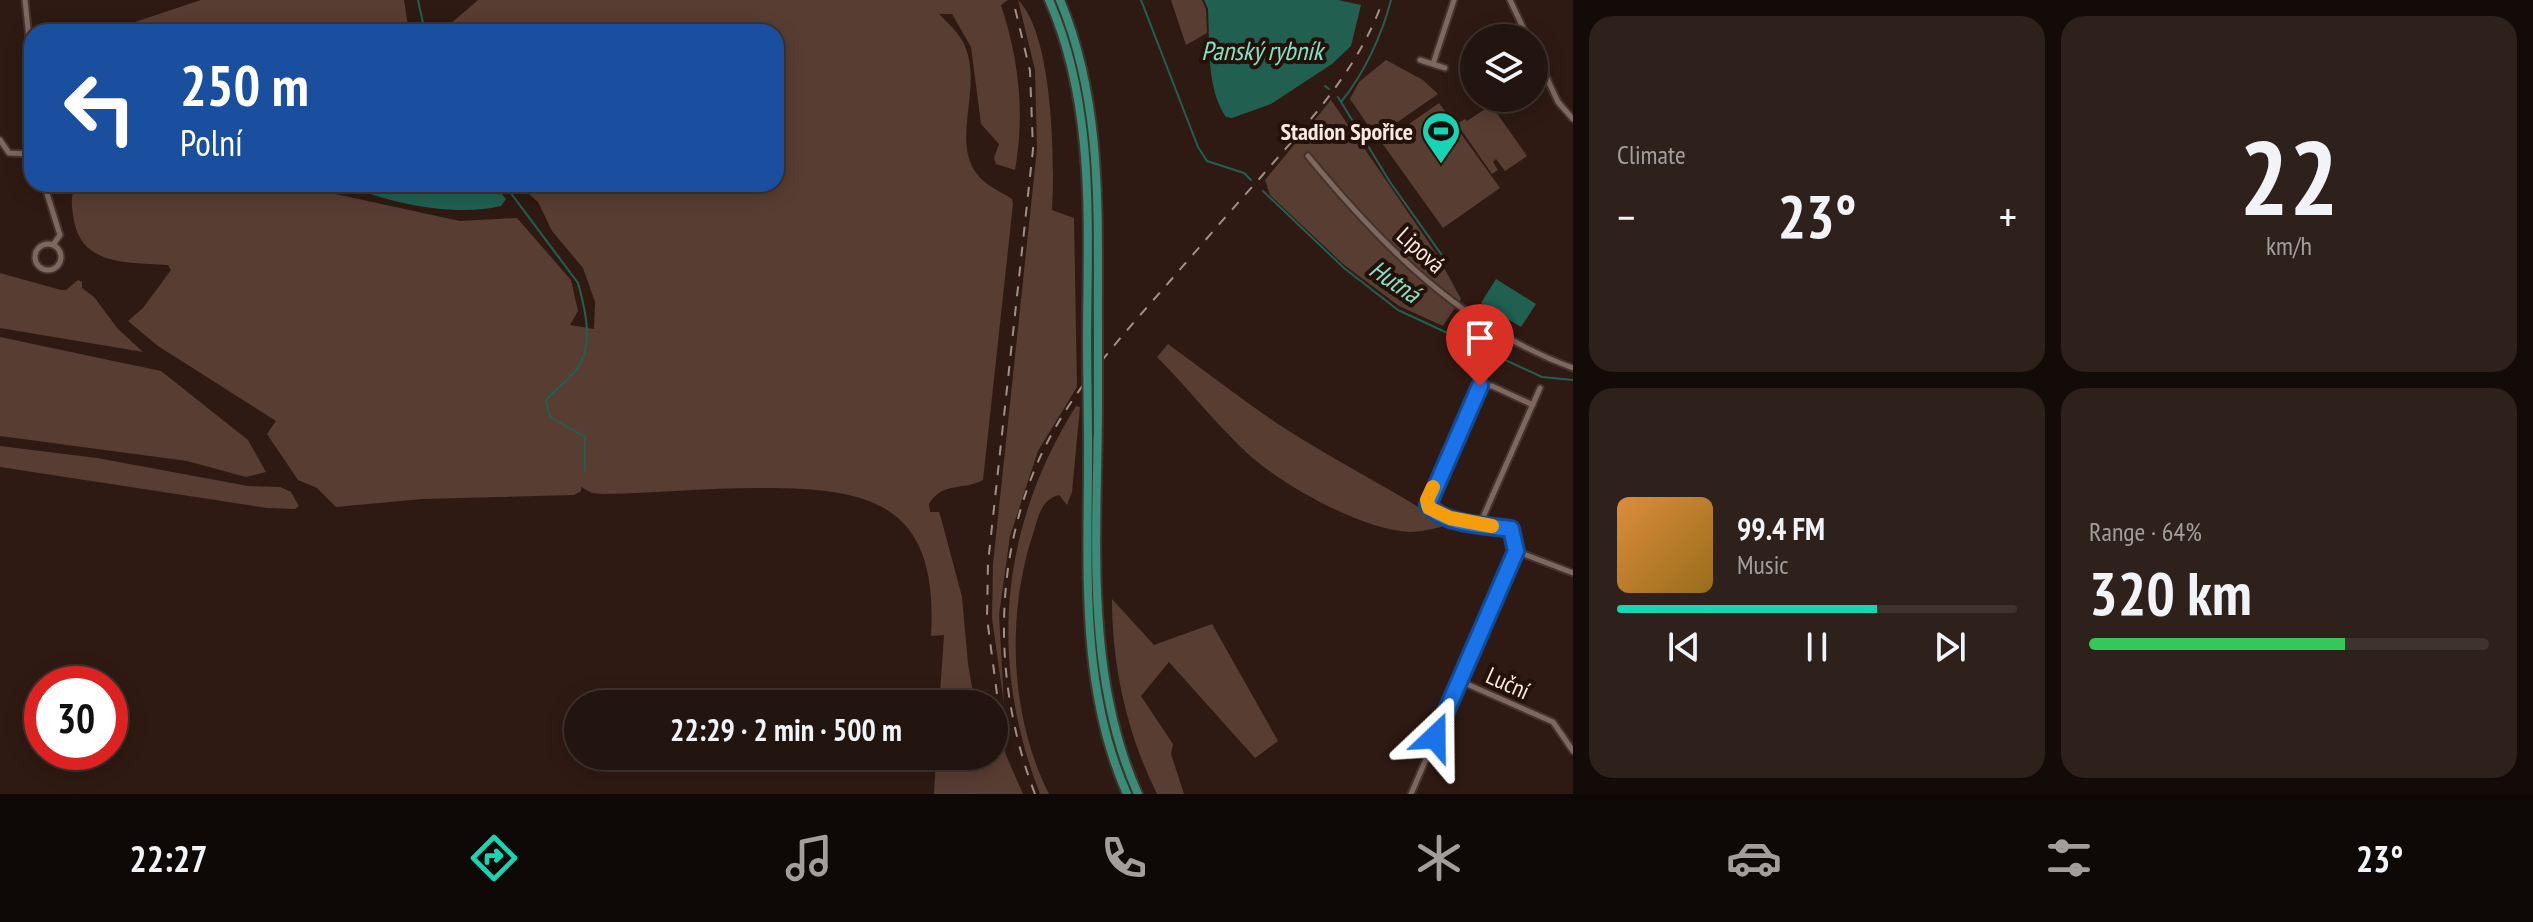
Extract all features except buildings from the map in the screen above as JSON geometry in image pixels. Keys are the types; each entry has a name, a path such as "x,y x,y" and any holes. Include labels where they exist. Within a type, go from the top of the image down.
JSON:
{"highway":[{"path":"1049,0 1071,63 1082,121 1087,194 1088,607 1093,674 1102,722 1127,794"},
{"path":"1060,0 1081,60 1092,117 1097,194 1099,607 1103,674 1111,718 1138,794"}],"street":[{"path":"25,0 28,24"},
{"path":"1433,64 1454,0"},
{"path":"1510,0 1521,24"},
{"path":"1420,60 1445,68"},
{"path":"1548,80 1558,102 1573,119"},
{"path":"0,140 9,153 24,154"},
{"name":"Lipová","path":"1308,156 1383,242 1455,304 1502,337 1572,368"},
{"path":"47,192 60,235 53,245"},
{"path":"45,244 53,245 61,254 59,265 51,270 40,268 34,260 36,250 45,244"},
{"path":"1411,794 1516,551 1511,529 1441,514 1428,505 1480,386 1492,386 1533,405"},
{"path":"1480,524 1540,388"},
{"path":"1516,551 1573,573"},
{"name":"Luční","path":"1460,681 1553,722 1573,751"}],"shaded area":[{"path":"201,0 404,0 408,24 129,24"},
{"path":"478,0 1008,0 1001,5 1016,66 1020,107 1015,170 996,164 994,158 999,144 981,124 971,47 952,14 939,14 961,38 969,59 967,145 970,160 977,174 1012,199 1013,204 983,480 947,489 929,504 930,512 939,512 962,597 973,690 940,690 944,635 931,636 930,591 923,556 909,530 889,511 864,499 797,489 737,488 603,494 581,487 581,491 574,495 422,499 336,507 317,488 298,480 267,434 276,421 158,346 128,321 143,308 171,270 168,265 124,262 98,254 87,247 79,236 74,221 73,192 326,192 460,221 517,218 571,280 578,311 570,325 594,329 595,302 583,268 552,231 538,202 527,192 784,192 784,24 450,24"},
{"path":"1018,0 1030,17 1045,68 1052,131 1052,210 1074,218 1077,387 1038,451 1010,536 999,615 1002,690 992,618 993,564 1037,149 1035,70"},
{"path":"1171,0 1202,0 1206,9 1207,33 1186,45"},
{"path":"1386,60 1423,80 1438,94 1376,137 1350,99 1359,82"},
{"path":"1331,100 1436,253 1461,299 1443,326 1399,306 1343,264 1270,195 1265,180"},
{"name":"Stadion Spořice","path":"1439,103 1500,188 1443,228 1382,143"},
{"path":"1480,112 1496,112 1527,156 1505,171 1496,159 1493,162 1498,170 1492,174 1457,124 1465,119 1467,121"},
{"path":"0,273 61,290 66,290 78,280 82,282 82,288 94,297 118,329 143,352 0,328"},
{"path":"0,337 161,371 248,440 266,472 246,477 187,461 0,436"},
{"path":"1168,344 1278,424 1422,509 1442,522 1441,527 1410,532 1369,523 1323,504 1280,478 1234,441 1157,357"},
{"path":"1076,406 1080,407 1072,492 1067,505 1059,495 1048,501 1041,510 1024,565 1019,598 1016,666 1026,732 1049,794 1040,794 1024,744 1013,694 1008,645 1010,596 1018,547 1031,499 1050,452"},
{"path":"0,446 97,458 248,486 280,487 291,492 299,506 295,509 267,508 0,467"},
{"path":"1112,599 1154,645 1212,624 1278,741 1255,758 1169,662 1141,696 1173,744 1171,754 1184,794 1157,794 1137,747 1123,699 1115,650"},
{"path":"1008,760 1023,794 934,794 935,770 1008,770"}],"water":[{"name":"Panský rybník","path":"1204,0 1338,0 1361,5 1351,46 1332,64 1271,104 1232,118 1226,117 1215,93 1210,65 1208,9"},
{"path":"366,192 500,192 506,199 501,206 464,210 422,207"},
{"path":"1496,279 1536,304 1521,327 1481,303"}],"waterway":[{"path":"418,0 423,24"},
{"name":"Hutná","path":"1141,0 1198,147 1207,161 1244,173 1251,180"},
{"path":"1341,102 1371,54 1391,0"},
{"path":"1325,86 1329,89"},
{"path":"1338,97 1390,182 1446,261"},
{"name":"Hutná","path":"1263,191 1344,268 1398,310 1542,377 1573,380"},
{"path":"510,192 578,283 586,324 584,355 573,374 546,401 550,417 585,437 585,471"}],"railway":[{"path":"996,690 987,618 988,563 1033,149 1030,71 1013,0"},
{"path":"1035,794 1011,710 1004,622 1014,536 1042,453 1079,390 1109,352 1330,95 1360,49 1383,0"}],"slow traffic":[{"path":"1433,487 1427,500 1429,508 1450,518 1492,526"}],"place":[{"name":"Stadion Spořice","path":"1441,165"}],"route":[{"path":"1435,737 1516,551 1511,529 1450,518 1428,505 1427,500 1480,386"}]}
